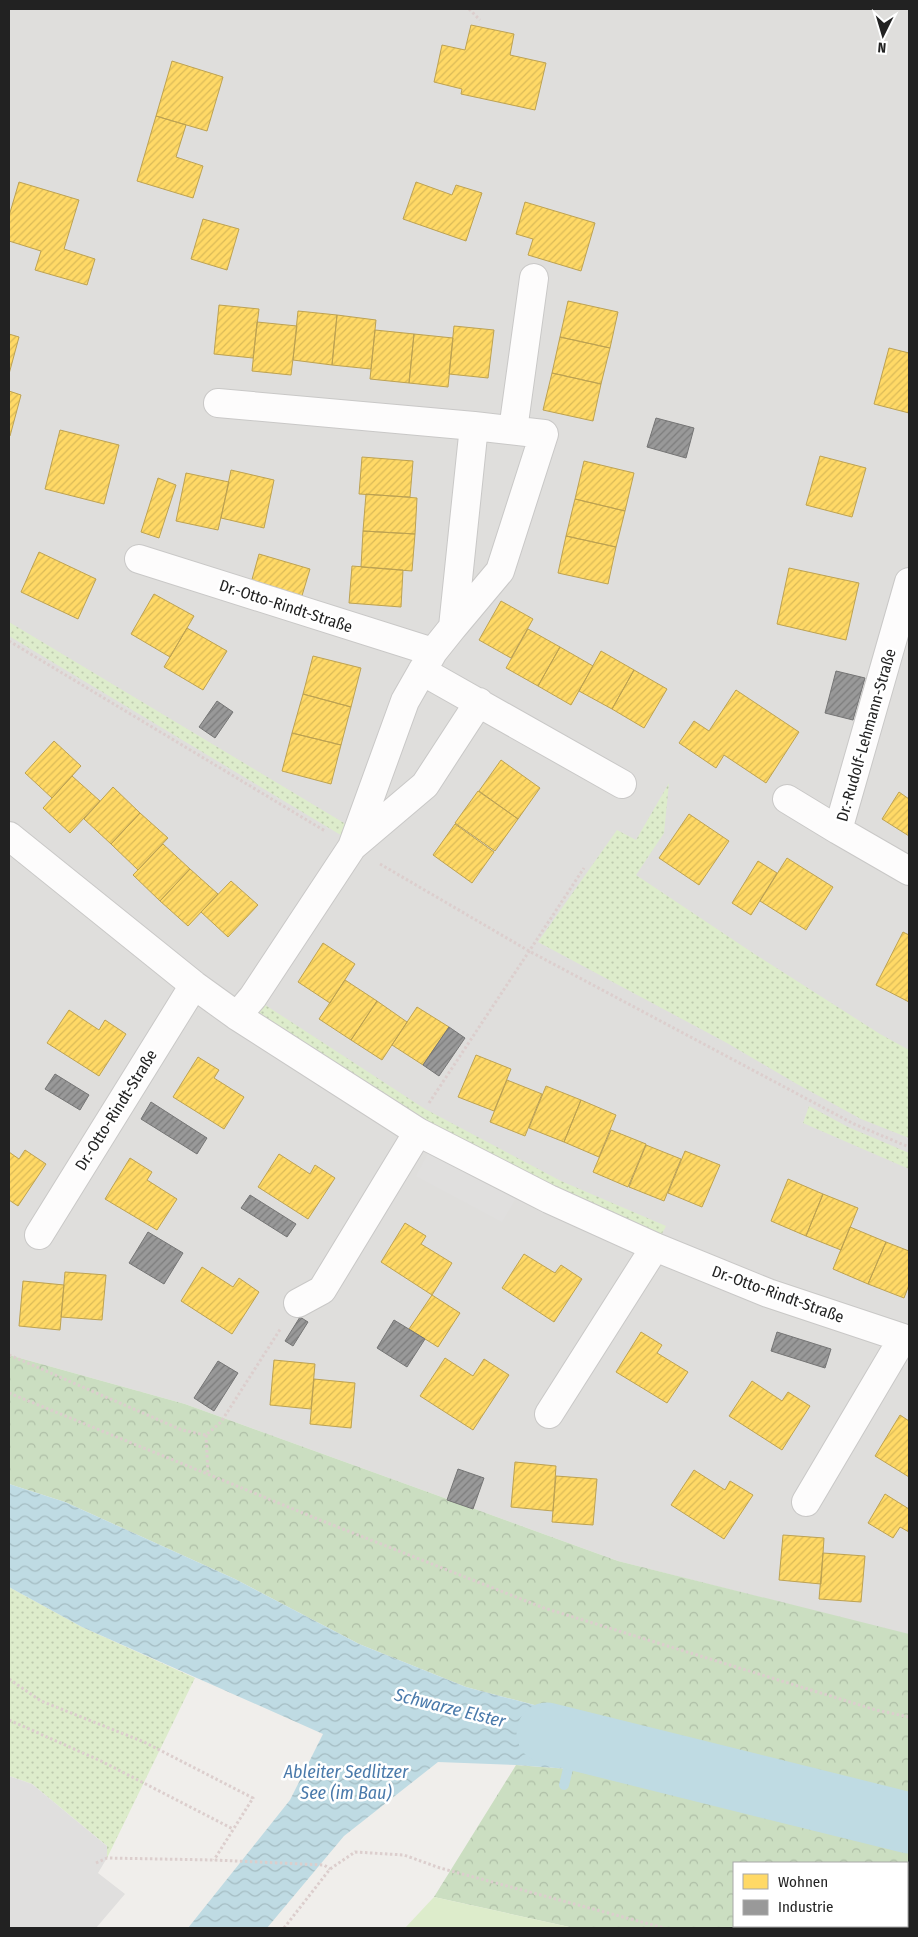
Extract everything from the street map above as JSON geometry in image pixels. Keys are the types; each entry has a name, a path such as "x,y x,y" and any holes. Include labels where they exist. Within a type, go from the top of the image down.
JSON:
{"street":[{"path":"513,430 534,278"},
{"path":"218,404 474,426 544,434 500,571 453,627 428,662 405,701 352,847 252,997 236,1016"},
{"path":"453,627 474,426"},
{"name":"Dr.-Otto-Rindt-Straße","path":"139,559 428,662 479,702 622,784"},
{"name":"Dr.-Rudolf-Lehmann-Straße","path":"838,830 909,582"},
{"path":"352,847 425,785 479,702"},
{"name":"Dr.-Rudolf-Lehmann-Straße","path":"788,799 909,871"},
{"name":"Dr.-Otto-Rindt-Straße","path":"9,836 194,985 236,1016 422,1121 549,1199 655,1247 768,1293 906,1339 806,1502"},
{"name":"Dr.-Otto-Rindt-Straße","path":"39,1235 194,985"},
{"path":"298,1302 322,1290 422,1121"},
{"path":"549,1414 655,1247"}],"path":[{"path":"469,9 480,20"},
{"path":"9,641 528,952 854,1124 909,1147"},
{"path":"422,1121 528,952 584,868"},
{"path":"206,1435 221,1422 298,1302"},
{"path":"9,1355 182,1430 206,1435"},
{"path":"9,1393 208,1475 544,1608 876,1710 909,1717"},
{"path":"206,1435 208,1475"},
{"path":"9,1679 41,1701 144,1742 252,1798 214,1860"},
{"path":"9,1720 101,1761 233,1829"},
{"path":"284,1928 330,1869 355,1852 404,1855 440,1868 664,1928"},
{"path":"96,1863 107,1858 238,1860 324,1865 330,1869"}],"shaded area":[{"path":"9,9 909,9 909,1635 618,1561 185,1404 9,1355"},
{"path":"435,1140 523,1186 502,1222 416,1176"},
{"path":"9,1776 32,1784 107,1846 107,1858 98,1873 125,1894 96,1928 9,1928"}],"green space":[{"path":"9,622 349,826 344,837 9,636"},
{"path":"669,783 664,833 636,875 756,955 880,1034 909,1050 909,1138 861,1119 727,1043 538,942 617,830 636,840"},
{"path":"253,997 425,1109 561,1181 666,1226 655,1247 237,1016"},
{"path":"809,1106 848,1127 909,1153 909,1169 803,1123"},
{"path":"9,1355 185,1404 618,1561 909,1634 909,1928 574,1928 434,1897 516,1765 622,1773 636,1732 466,1687 359,1644 235,1579 65,1502 9,1484"},
{"path":"9,1587 82,1627 195,1678 107,1858 107,1846 32,1784 9,1776"},
{"path":"434,1897 574,1928 405,1928"}],"water":[{"name":"Ableiter Sedlitzer See (im Bau)","path":"9,1484 65,1502 235,1579 359,1644 466,1687 636,1732 622,1773 516,1765 438,1762 344,1836 267,1928 188,1928 290,1800 323,1734 82,1627 9,1587"}],"building: Wohnen":[{"path":"471,25 514,34 510,55 546,63 535,110 461,94 462,89 434,82 442,45 465,50"},
{"path":"172,61 223,77 207,131 156,116"},
{"path":"156,116 186,125 176,157 203,166 193,198 137,181"},
{"path":"19,182 79,200 64,249 95,259 87,285 35,270 41,251 9,241 9,216"},
{"path":"416,182 452,195 456,185 482,193 466,241 403,219"},
{"path":"525,202 595,223 581,271 528,255 533,239 516,234"},
{"path":"203,219 239,229 227,270 191,259"},
{"path":"568,301 618,312 610,348 560,337"},
{"path":"219,305 259,309 253,358 214,354"},
{"path":"298,311 337,315 332,365 293,360"},
{"path":"337,315 376,320 371,369 332,365"},
{"path":"257,322 297,326 291,375 252,371"},
{"path":"454,326 494,330 488,378 449,374"},
{"path":"375,330 414,334 409,383 370,379"},
{"path":"9,334 19,337 9,374"},
{"path":"414,334 453,338 448,387 409,383"},
{"path":"560,337 610,348 601,384 552,373"},
{"path":"889,348 909,353 909,413 874,404"},
{"path":"552,373 601,384 593,421 543,410"},
{"path":"9,391 21,395 10,436 9,435"},
{"path":"60,430 119,445 104,504 45,489"},
{"path":"820,456 866,468 852,517 806,505"},
{"path":"362,457 413,461 410,497 359,494"},
{"path":"584,461 634,473 625,511 575,499"},
{"path":"231,470 274,480 264,528 221,518"},
{"path":"186,473 229,482 218,530 176,521"},
{"path":"158,478 176,485 159,538 141,532"},
{"path":"366,494 417,498 415,534 363,531"},
{"path":"575,499 625,511 616,547 566,536"},
{"path":"363,531 415,534 412,571 361,567"},
{"path":"566,536 616,547 608,584 558,573"},
{"path":"39,552 96,579 78,619 21,592"},
{"path":"259,554 310,569 301,599 251,583"},
{"path":"352,566 403,570 401,607 349,603"},
{"path":"789,568 859,583 846,640 777,624"},
{"path":"154,594 194,616 170,657 131,634"},
{"path":"501,601 533,619 511,658 479,640"},
{"path":"187,628 227,651 203,690 164,667"},
{"path":"528,629 560,647 538,686 506,668"},
{"path":"560,647 593,666 571,705 538,686"},
{"path":"601,651 634,670 612,709 579,691"},
{"path":"313,656 361,668 351,707 303,694"},
{"path":"634,670 667,689 644,728 612,709"},
{"path":"736,690 799,732 766,783 724,755 716,768 679,743 694,721 709,731"},
{"path":"303,694 351,707 341,745 292,733"},
{"path":"292,733 341,745 331,784 282,771"},
{"path":"54,741 81,766 52,798 25,773"},
{"path":"501,760 540,788 518,819 479,791"},
{"path":"72,776 100,801 70,833 43,808"},
{"path":"113,787 140,813 111,844 84,819"},
{"path":"478,791 518,819 495,851 455,823"},
{"path":"899,792 909,799 909,836 882,819"},
{"path":"140,813 168,838 138,870 111,844"},
{"path":"689,814 729,841 699,885 659,858"},
{"path":"455,824 494,852 472,883 433,855"},
{"path":"163,844 190,869 160,901 133,875"},
{"path":"787,858 833,887 806,930 760,901"},
{"path":"758,861 777,873 751,915 732,903"},
{"path":"190,869 218,894 188,926 160,901"},
{"path":"231,881 258,905 228,937 201,912"},
{"path":"903,932 909,935 909,1002 876,985"},
{"path":"323,943 355,964 330,1003 298,982"},
{"path":"345,980 377,1001 351,1040 319,1019"},
{"path":"377,1001 407,1022 382,1060 351,1040"},
{"path":"417,1007 449,1027 423,1065 392,1045"},
{"path":"69,1010 99,1030 105,1020 126,1034 99,1076 47,1043"},
{"path":"476,1055 511,1069 494,1111 458,1097"},
{"path":"198,1057 219,1070 214,1078 244,1097 224,1129 173,1097"},
{"path":"507,1080 542,1094 525,1136 490,1122"},
{"path":"546,1086 581,1100 564,1142 529,1128"},
{"path":"581,1100 616,1115 599,1157 564,1142"},
{"path":"611,1130 646,1144 628,1187 593,1172"},
{"path":"646,1145 681,1159 664,1201 629,1187"},
{"path":"25,1150 46,1164 18,1206 9,1200 9,1152 19,1159"},
{"path":"685,1151 720,1165 702,1207 668,1193"},
{"path":"279,1154 310,1174 315,1165 335,1178 308,1219 258,1187"},
{"path":"130,1158 152,1172 147,1180 177,1199 157,1230 105,1199"},
{"path":"788,1179 823,1194 806,1236 771,1221"},
{"path":"823,1194 858,1208 841,1250 806,1236"},
{"path":"405,1223 426,1236 421,1244 452,1263 432,1295 381,1262"},
{"path":"850,1227 886,1242 868,1284 833,1269"},
{"path":"886,1242 909,1251 909,1285 904,1298 868,1284"},
{"path":"524,1254 555,1273 561,1265 582,1279 554,1322 502,1288"},
{"path":"202,1267 233,1287 239,1278 259,1292 232,1334 181,1301"},
{"path":"65,1272 106,1275 102,1320 61,1317"},
{"path":"23,1281 64,1285 60,1330 19,1326"},
{"path":"432,1295 460,1313 438,1347 409,1329"},
{"path":"641,1332 662,1345 657,1353 688,1372 667,1403 616,1372"},
{"path":"445,1358 473,1376 484,1359 509,1375 473,1430 420,1396"},
{"path":"274,1360 315,1364 311,1409 270,1405"},
{"path":"314,1379 355,1383 351,1428 310,1424"},
{"path":"752,1381 782,1401 788,1392 810,1406 782,1450 729,1416"},
{"path":"900,1415 909,1421 909,1477 875,1456"},
{"path":"515,1462 556,1466 553,1511 511,1507"},
{"path":"694,1470 725,1490 730,1481 753,1495 724,1539 671,1505"},
{"path":"556,1476 597,1479 593,1525 552,1522"},
{"path":"885,1494 909,1509 909,1532 900,1527 893,1538 868,1523"},
{"path":"783,1535 824,1538 821,1584 779,1580"},
{"path":"823,1553 865,1556 861,1602 819,1599"}],"building: Industrie":[{"path":"656,418 694,428 686,458 647,447"},
{"path":"836,671 865,678 853,720 825,713"},
{"path":"217,701 233,712 215,738 199,727"},
{"path":"449,1027 465,1038 439,1076 423,1065"},
{"path":"55,1074 89,1095 80,1110 45,1089"},
{"path":"151,1102 207,1138 197,1154 141,1119"},
{"path":"250,1195 296,1224 287,1237 241,1208"},
{"path":"148,1232 183,1253 164,1284 129,1263"},
{"path":"300,1317 308,1322 293,1346 285,1341"},
{"path":"394,1320 425,1339 407,1367 377,1348"},
{"path":"777,1332 831,1349 825,1368 771,1351"},
{"path":"218,1361 238,1373 214,1411 194,1398"},
{"path":"458,1469 484,1478 473,1509 447,1500"}],"waterway":[{"name":"Schwarze Elster","path":"547,1733 909,1823"},
{"path":"564,1785 571,1757"}]}
